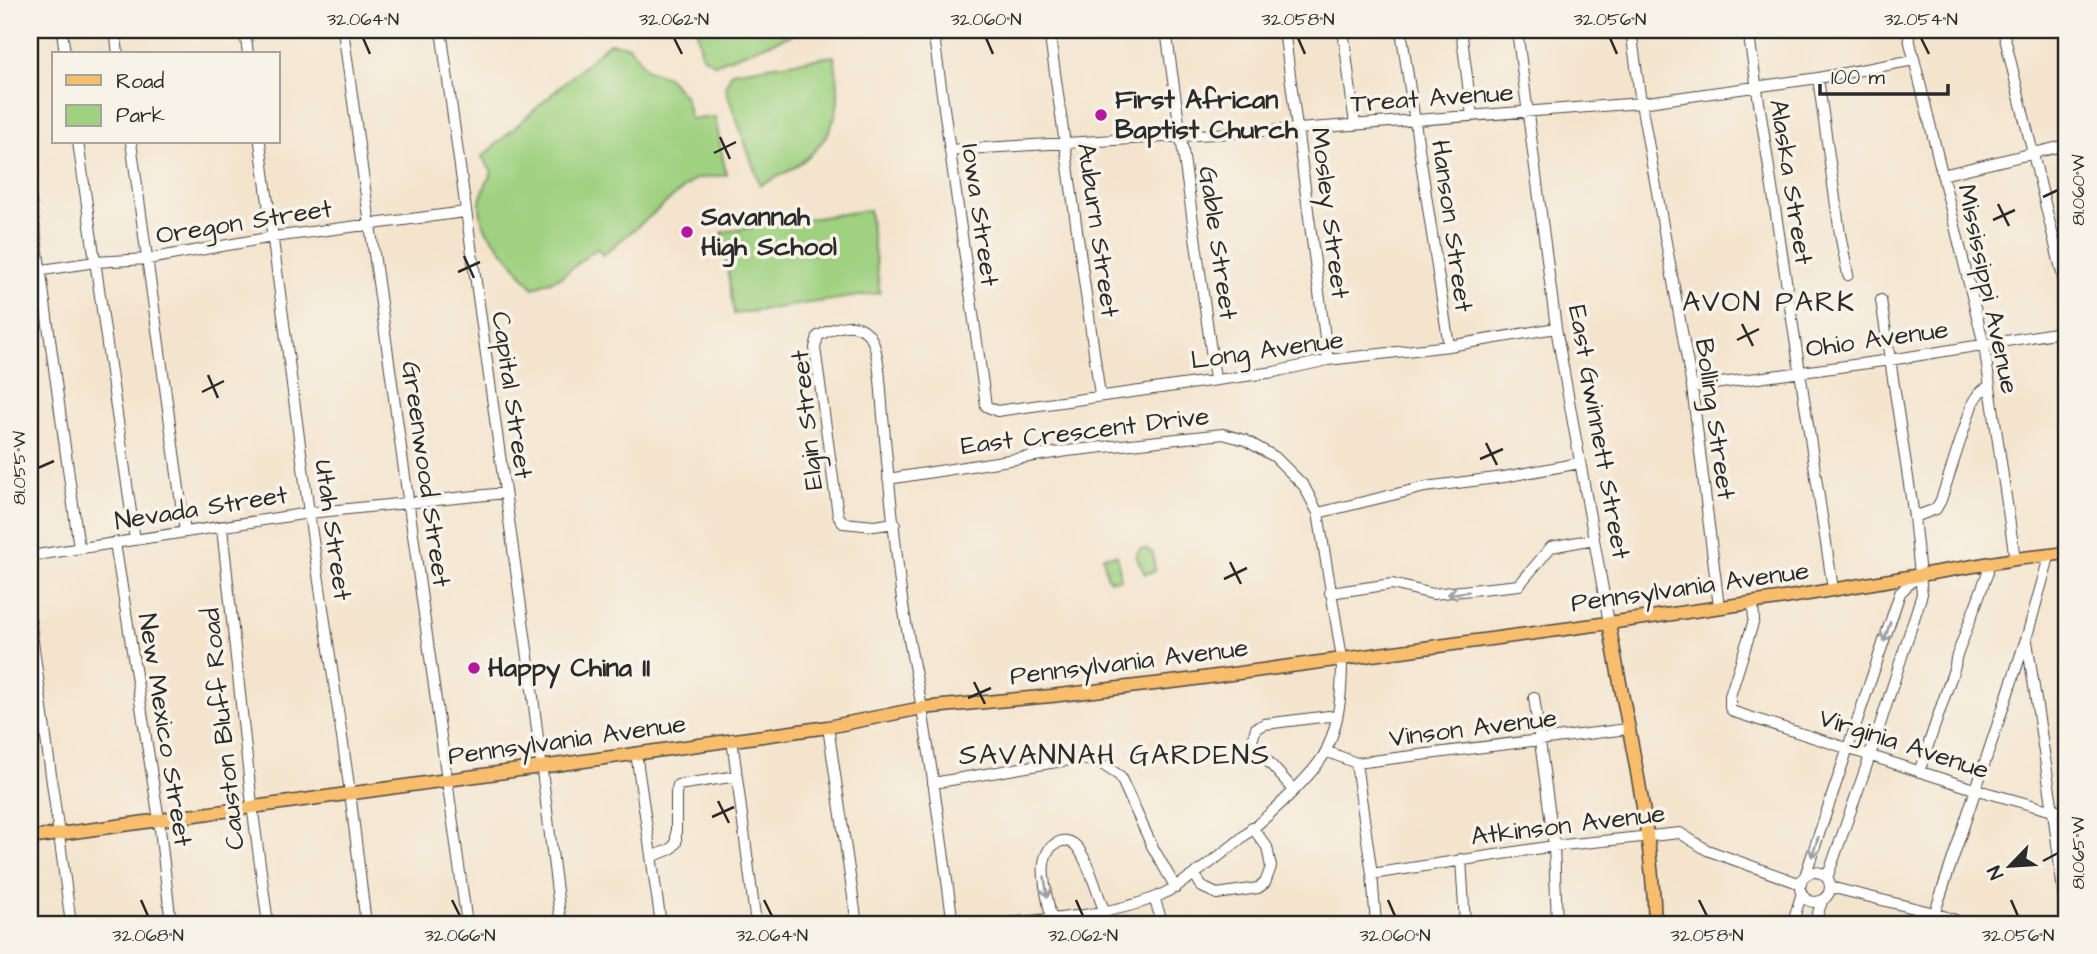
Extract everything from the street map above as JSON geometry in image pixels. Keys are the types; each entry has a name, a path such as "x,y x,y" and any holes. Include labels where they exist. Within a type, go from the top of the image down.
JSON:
{"main road":[{"name":"Pennsylvania Avenue","path":"30,838 252,805 446,781 828,727 922,708 1051,696 1609,623 2015,559 2067,554"},
{"name":"East Gwinnett Street","path":"1609,623 1648,834 1654,874 1656,924"}],"street":[{"path":"62,30 65,52"},
{"path":"115,30 118,52"},
{"path":"245,30 248,52"},
{"name":"Greenwood Street","path":"343,30 467,924"},
{"name":"Capital Street","path":"441,30 561,924"},
{"name":"Iowa Street","path":"933,30 986,406"},
{"name":"Auburn Street","path":"1049,30 1100,395"},
{"name":"Gable Street","path":"1166,30 1215,379"},
{"name":"Mosley Street","path":"1284,30 1328,360"},
{"path":"1343,30 1354,125"},
{"name":"Hanson Street","path":"1401,30 1449,346"},
{"path":"1461,30 1472,116"},
{"name":"East Gwinnett Street","path":"1517,30 1556,328 1609,623"},
{"name":"Bolling Street","path":"1631,30 1641,103 1692,387 1719,607"},
{"name":"Alaska Street","path":"1748,30 1832,589"},
{"name":"Mississippi Avenue","path":"1907,30 1983,345 2015,559"},
{"path":"2003,30 2067,294"},
{"name":"Treat Avenue","path":"950,150 1298,129 1641,103 1818,78 1914,60"},
{"path":"1818,78 1848,275"},
{"path":"78,144 135,540"},
{"path":"131,144 185,533"},
{"name":"Utah Street","path":"260,144 309,513 351,792 366,924"},
{"path":"1942,175 2067,145"},
{"path":"30,195 35,271 79,548"},
{"name":"Oregon Street","path":"35,271 95,262 148,259 273,237 465,212"},
{"path":"1814,924 1922,594 1914,517 1881,300"},
{"name":"Elgin Street","path":"895,523 853,526 843,523 838,515 815,348 818,336 832,328 852,324 865,331 873,342 882,404 888,479 895,523 904,612 922,708 953,924"},
{"name":"Long Avenue","path":"986,406 997,411 1274,372 1328,360 1449,346 1556,328"},
{"name":"Ohio Avenue","path":"1692,387 2067,331"},
{"path":"1914,517 1936,509 1973,402 1979,393 1989,386"},
{"name":"East Crescent Drive","path":"888,479 1067,452 1154,443 1202,434 1223,434 1245,440 1275,457 1304,486 1318,513 1342,658 1340,711 1326,751 1315,769 1252,827 1175,888 1154,898 1104,910 997,924"},
{"path":"1318,513 1425,486 1504,477 1580,463"},
{"name":"Nevada Street","path":"30,556 309,513 505,493"},
{"name":"Causton Bluff Road","path":"222,528 252,805 268,924"},
{"path":"1330,593 1392,584 1420,593 1446,594 1518,585 1551,547 1594,539"},
{"name":"New Mexico Street","path":"115,543 159,820 171,924"},
{"path":"1931,924 2026,636 2049,557"},
{"path":"1919,772 1956,658 1988,572 1985,564"},
{"path":"1792,924 1900,593 1920,574"},
{"name":"Virginia Avenue","path":"1754,602 1754,620 1730,696 1730,708 1738,714 1974,789 2053,811 2067,809"},
{"path":"30,619 71,924"},
{"path":"2026,636 2067,924"},
{"path":"1534,697 1554,846 1557,924"},
{"path":"1294,790 1255,747 1252,741 1256,728 1265,724 1329,716 1336,719"},
{"path":"828,727 857,924"},
{"name":"Vinson Avenue","path":"1326,751 1356,763 1628,729"},
{"path":"732,739 756,924"},
{"path":"636,753 661,924"},
{"path":"933,783 1062,761 1082,759 1100,763 1120,776 1175,888"},
{"path":"1356,763 1372,874 1376,924"},
{"path":"651,857 671,849 676,842 678,785 737,776"},
{"path":"1195,874 1202,887 1217,894 1258,888 1265,883 1271,867 1267,848 1252,827"},
{"name":"Atkinson Avenue","path":"1372,874 1554,846 1680,832 1707,850 1803,884"},
{"path":"1051,918 1043,861 1051,846 1064,840 1072,842 1083,857 1104,910"},
{"path":"1461,859 1465,924"},
{"name":"Atkinson Avenue","path":"1803,884 1819,873 1828,883 1967,924"},
{"name":"Atkinson Avenue","path":"1803,884 1808,900 1823,900"},
{"path":"1154,898 1163,924"}],"green space":[{"path":"697,30 805,30 715,64 702,56"},
{"path":"609,43 629,46 647,70 668,77 685,97 690,119 715,117 726,175 695,179 603,255 597,248 561,277 533,288 486,230 480,200 492,172 482,157"},
{"path":"834,56 838,102 824,140 795,167 760,185 725,87 732,72"},
{"path":"869,210 880,293 734,314 722,232"},
{"path":"1140,549 1153,553 1155,571 1145,574 1136,556"},
{"path":"1117,555 1121,579 1110,580 1103,556"}],"place":[{"name":"First African Baptist Church","path":"1101,115"},
{"name":"Savannah High School","path":"687,232"},
{"name":"Happy China II","path":"474,668"}],"district":[{"name":"AVON PARK","path":"1769,302"},
{"name":"SAVANNAH GARDENS","path":"1115,755"}]}
